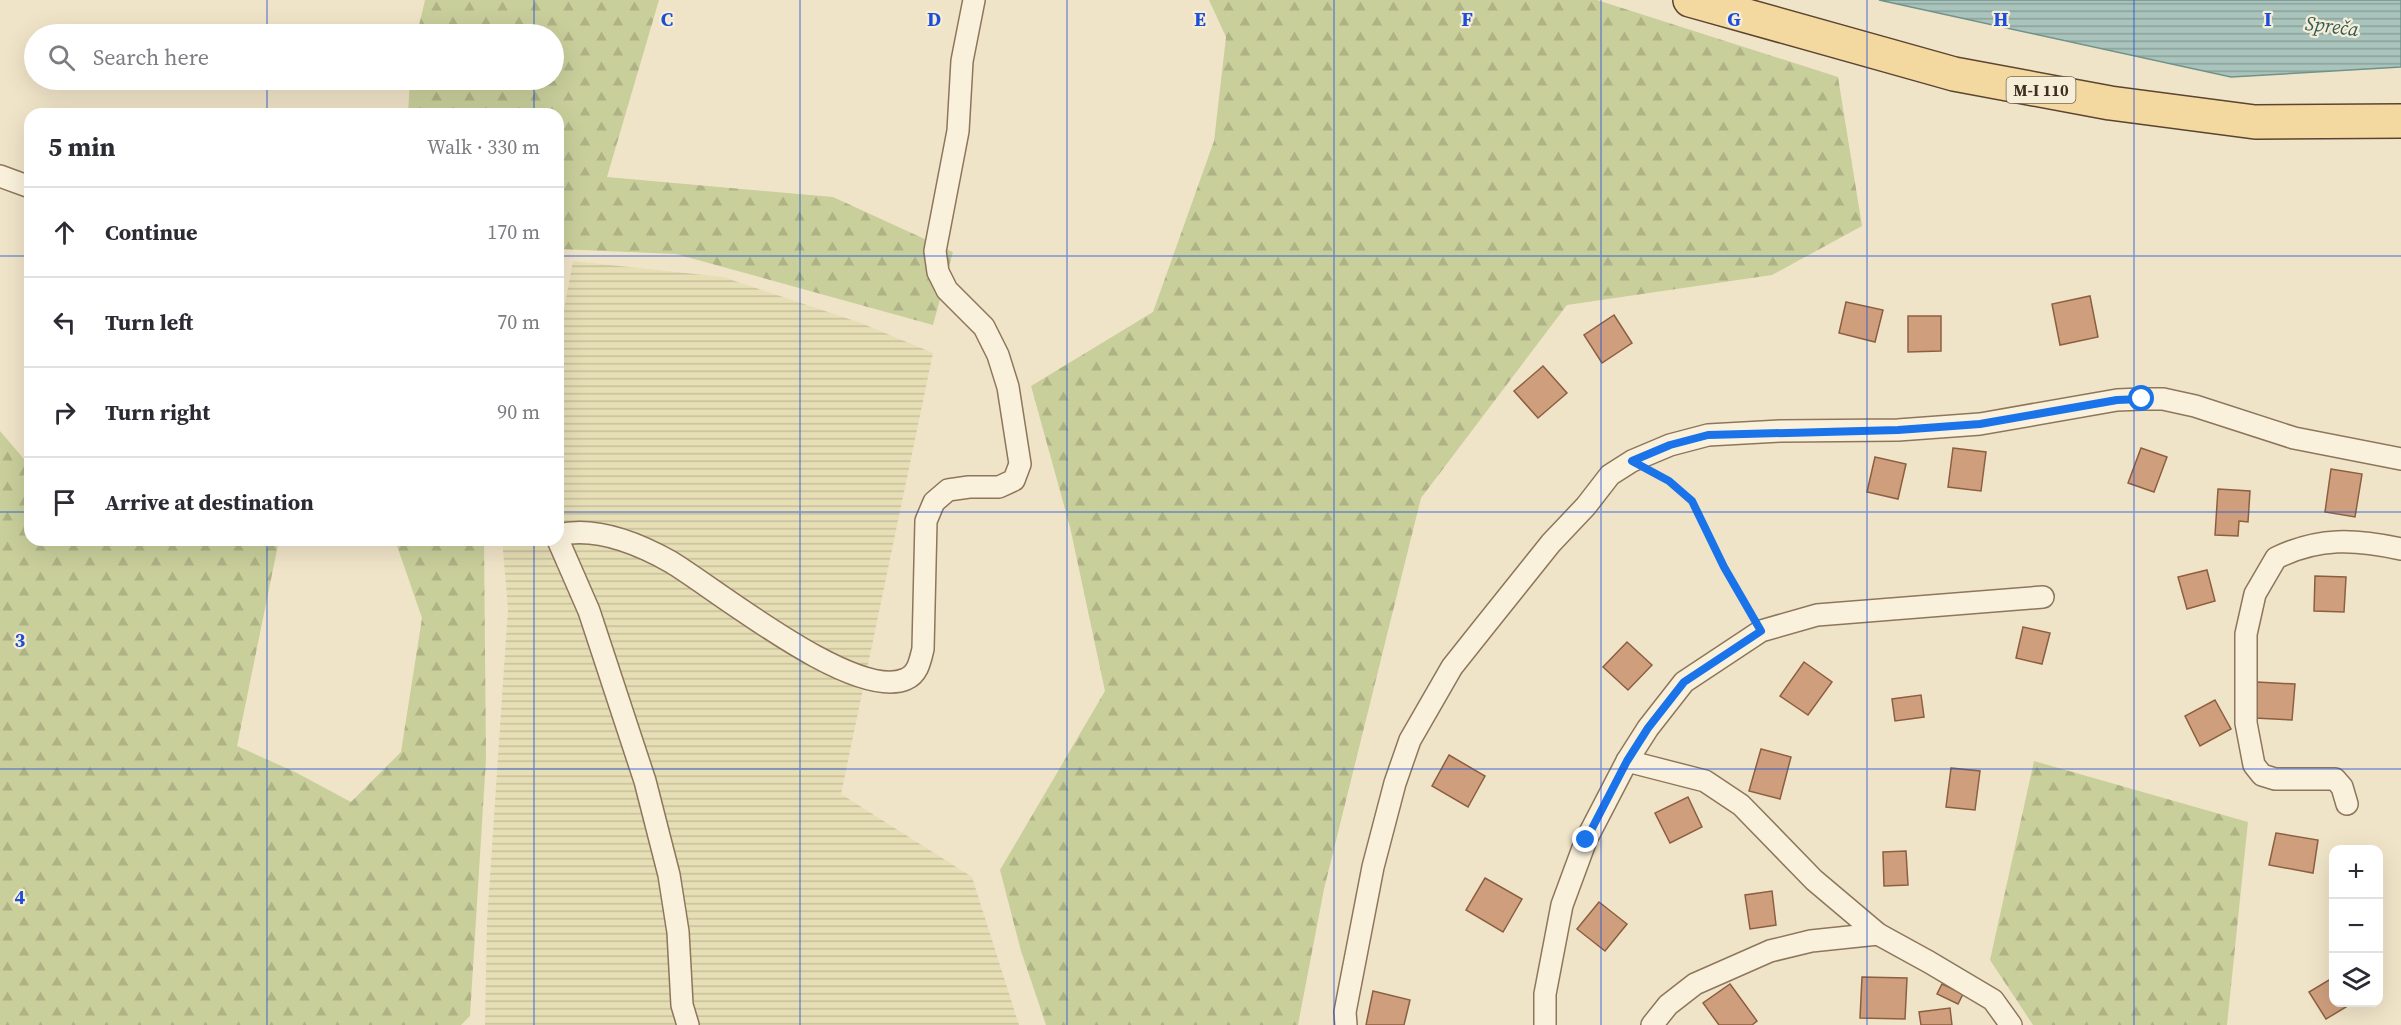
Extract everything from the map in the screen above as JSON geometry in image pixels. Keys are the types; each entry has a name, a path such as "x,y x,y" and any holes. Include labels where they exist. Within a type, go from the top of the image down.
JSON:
{"main road":[{"name":"M-I 110","path":"1690,0 1954,74 2110,103 2255,122 2401,122"}],"street":[{"path":"564,534 595,534 629,543 670,562 783,638 821,660 857,674 880,682 893,683 908,678 918,668 923,649 926,521 934,502 948,490 999,487 1014,480 1020,464 1008,387 998,355 984,327 947,290 938,272 935,251 958,131 962,61 974,0"},
{"path":"0,176 24,185"},
{"path":"1346,1025 1345,1012 1373,867 1395,783 1410,740 1452,667 1483,628 1551,543 1586,506 1610,475 1632,461 1670,445 1708,435 1898,430 1980,424 2117,400 2142,399 2163,399 2195,406 2294,438 2401,459"},
{"path":"2347,804 2342,787 2335,779 2275,779 2262,774 2254,765 2246,723 2246,634 2255,594 2276,558 2321,542 2355,540 2401,549"},
{"path":"561,546 589,611 645,781 669,875 678,932 682,1005 688,1025"},
{"path":"1545,1025 1545,994 1562,905 1586,840 1627,761 1648,728 1684,682 1761,631 1817,615 2043,597"},
{"path":"1627,761 1705,781 1741,805 1814,880 1878,934 1993,1000 2011,1025"},
{"path":"1652,1025 1668,1005 1695,984 1770,951 1811,941 1878,934"}],"path":[{"path":"1632,461 1669,481 1692,501 1724,567 1761,631"}],"shaded area":[{"path":"573,261 723,277 861,323 933,353 841,794 972,877 1019,1025 485,1025 487,922 508,608 503,546 564,546 564,310"}],"green space":[{"path":"425,0 659,0 607,177 833,197 953,252 933,325 676,254 564,249 564,108 408,108 409,90 564,90 564,24 419,24"},
{"path":"1209,0 1597,0 1838,77 1862,226 1772,275 1567,305 1421,498 1324,889 1298,1025 1046,1025 1021,951 1000,870 1105,691 1070,527 1031,386 1153,312 1214,141 1226,37"},
{"path":"0,431 24,459 24,546 278,546 237,746 297,773 351,802 401,752 422,618 397,546 484,546 486,759 470,1016 461,1025 0,1025"},
{"path":"2034,761 2248,822 2227,1025 2033,1025 1990,960"}],"water":[{"name":"Spreča","path":"1879,0 2401,0 2401,67 2231,77"}],"building":[{"path":"2090,296 2098,337 2060,345 2052,304"},
{"path":"1846,302 1883,310 1875,342 1839,333"},
{"path":"1614,315 1632,343 1602,363 1584,335"},
{"path":"1908,316 1941,316 1941,351 1908,352"},
{"path":"1543,366 1567,393 1538,418 1514,391"},
{"path":"1953,448 1986,452 1981,491 1948,487"},
{"path":"2141,448 2167,457 2154,492 2128,483"},
{"path":"1875,457 1906,464 1898,499 1867,492"},
{"path":"2331,469 2362,474 2355,517 2325,512"},
{"path":"2218,489 2250,491 2248,522 2239,521 2238,536 2215,535"},
{"path":"2207,570 2215,601 2187,609 2178,577"},
{"path":"2315,576 2346,577 2344,612 2314,611"},
{"path":"2023,627 2050,633 2042,664 2016,658"},
{"path":"1627,642 1652,665 1628,690 1603,667"},
{"path":"1804,662 1832,682 1808,715 1780,696"},
{"path":"2257,682 2295,684 2292,720 2255,718"},
{"path":"1921,695 1924,717 1895,721 1892,699"},
{"path":"2215,700 2231,729 2200,746 2185,716"},
{"path":"1761,749 1791,757 1780,799 1749,791"},
{"path":"1449,755 1485,776 1468,807 1432,786"},
{"path":"1951,768 1980,771 1975,810 1946,807"},
{"path":"1688,797 1702,827 1670,843 1655,813"},
{"path":"2276,833 2318,840 2313,873 2269,865"},
{"path":"1906,851 1908,885 1884,886 1883,852"},
{"path":"1485,878 1522,899 1503,932 1466,910"},
{"path":"1772,891 1776,925 1750,929 1745,895"},
{"path":"1599,902 1627,924 1605,951 1577,929"},
{"path":"1862,977 1907,978 1905,1019 1860,1018"},
{"path":"2329,980 2329,1007 2346,1007 2326,1019 2309,992"},
{"path":"1730,984 1757,1021 1752,1025 1719,1025 1703,1003"},
{"path":"1942,984 1963,994 1958,1004 1937,994"},
{"path":"1373,991 1410,1000 1404,1025 1366,1025"},
{"path":"1950,1008 1952,1025 1921,1025 1919,1012"}],"route":[{"path":"1586,840 1627,761 1648,728 1684,682 1761,631 1724,567 1692,501 1669,481 1632,461 1670,445 1708,435 1898,430 1980,424 2117,400 2142,399"}]}
